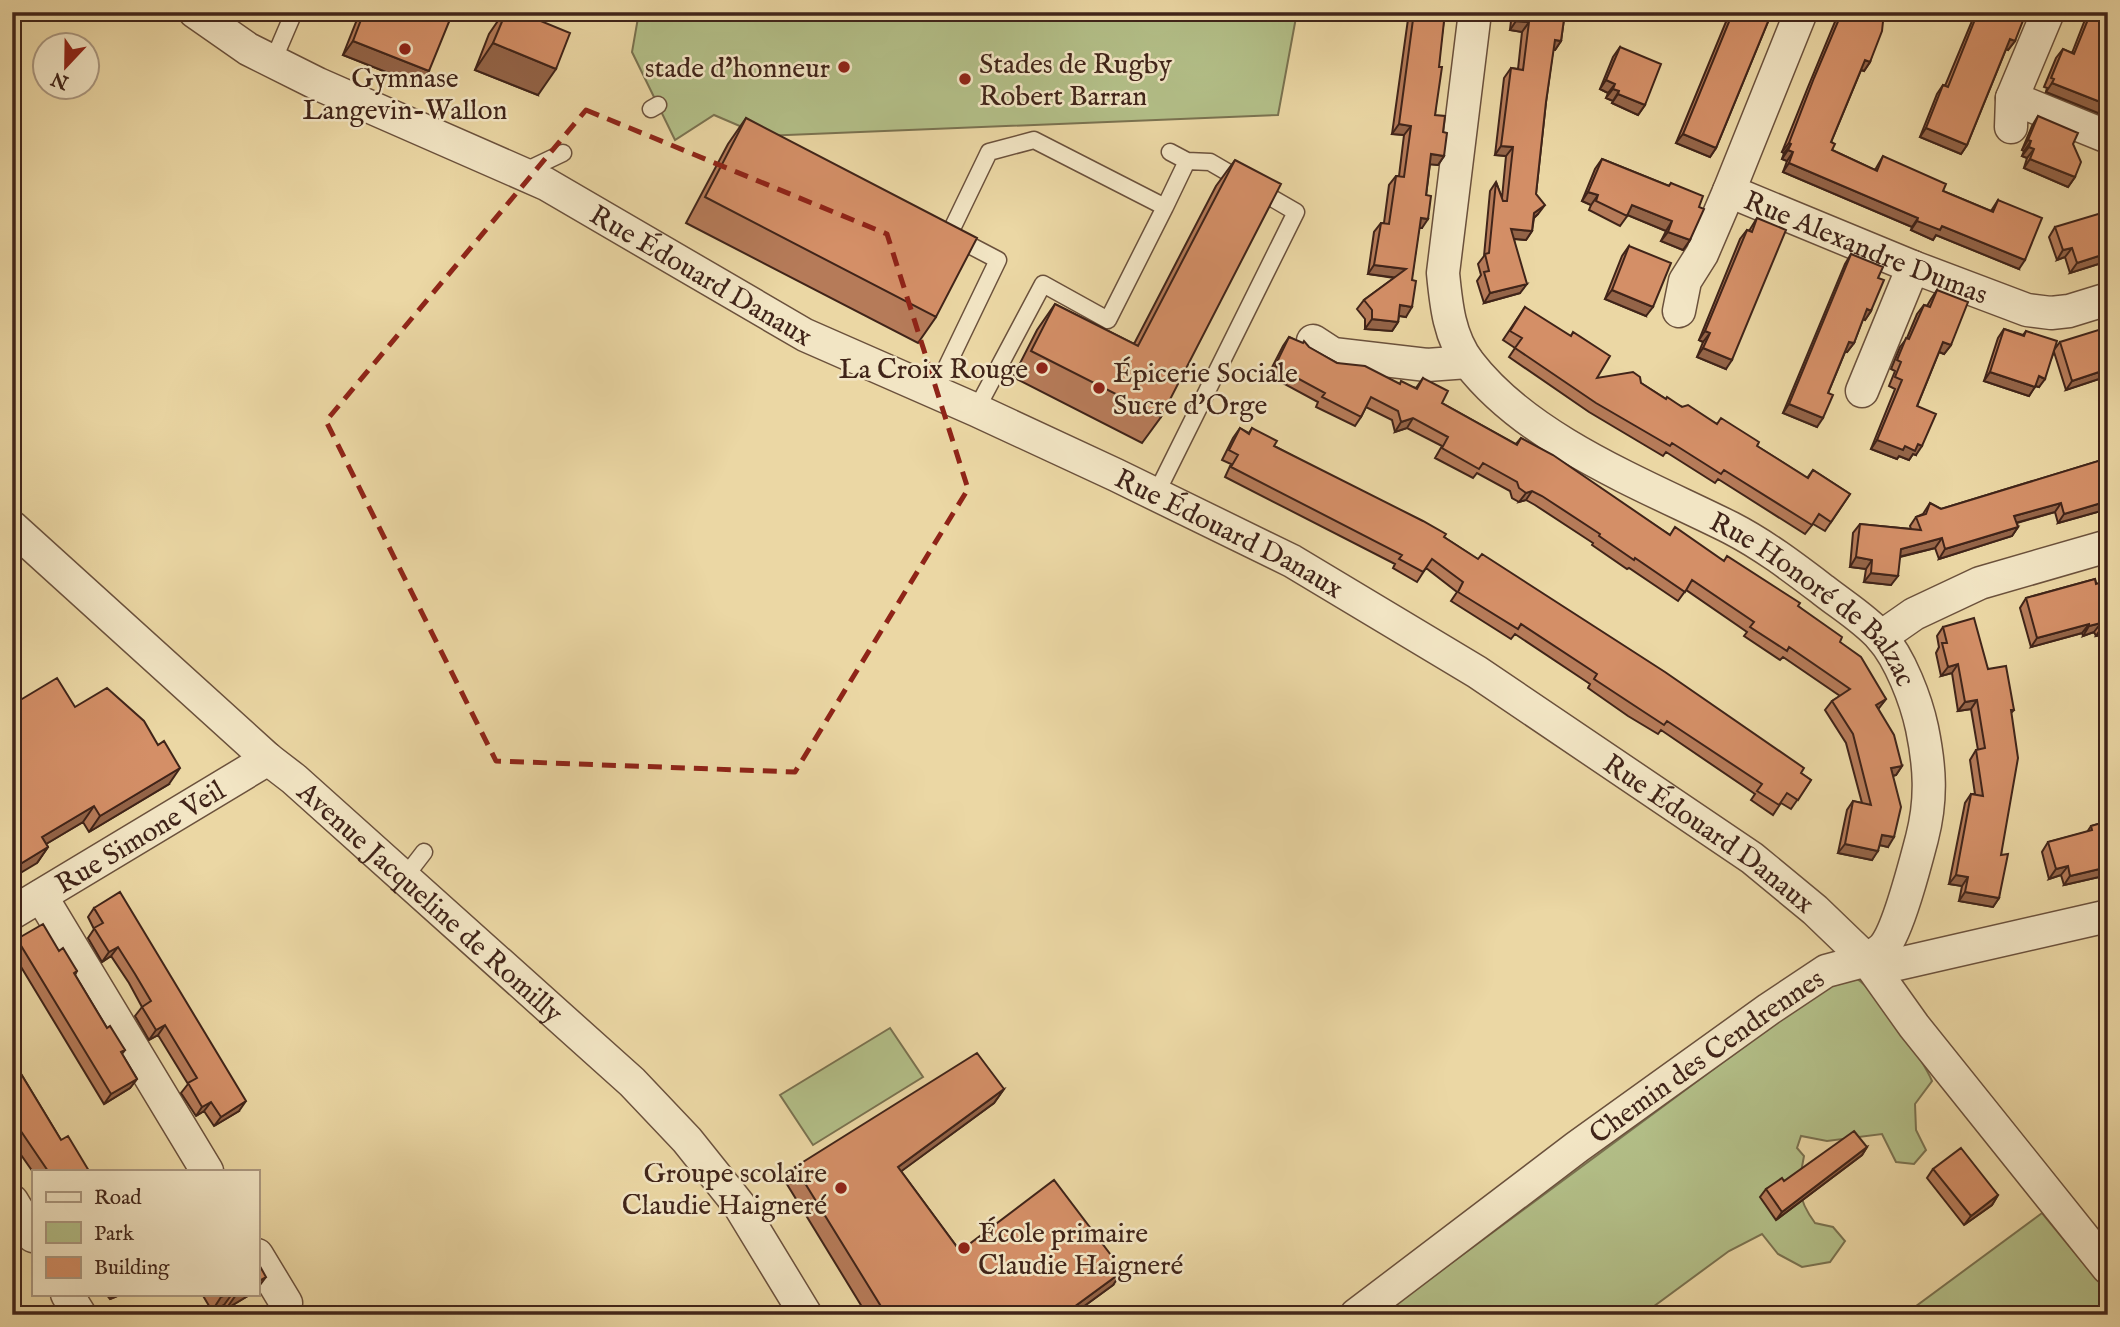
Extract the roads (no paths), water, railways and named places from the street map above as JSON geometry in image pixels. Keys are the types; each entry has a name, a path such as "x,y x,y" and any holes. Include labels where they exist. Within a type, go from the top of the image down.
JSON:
{"street":[{"name":"Rue Édouard Danaux","path":"195,12 248,49 318,84 523,172 805,335 976,410 1292,561 1477,672 1752,858 1815,910 1867,960 1914,1026 2108,1268"},
{"name":"Rue Honoré de Balzac","path":"1475,12 1443,273 1453,336 1468,362 1503,399 1545,430 1619,474 1733,529 1780,558 1881,637 1902,671 1916,703 1930,781 1927,818 1897,918 1884,946 1867,960"},
{"name":"Rue Alexandre Dumas","path":"1801,12 1729,191 1913,267 2027,310 2051,313 2069,311 2108,299"},
{"path":"2048,12 2012,113 2108,137"},
{"path":"1679,311 1685,281 1702,254 1729,191"},
{"path":"1862,391 1913,267"},
{"path":"1313,341 1333,354 1427,365 1468,362"},
{"name":"Avenue Jacqueline de Romilly","path":"12,527 268,759 632,1082 687,1140 739,1205 806,1315"},
{"path":"1881,637 1914,614 1980,583 2108,546"},
{"name":"Rue Simone Veil","path":"12,913 268,759"},
{"path":"41,896 206,1170"},
{"name":"Chemin des Cendrennes","path":"1356,1315 1577,1147 1826,971 1867,960 1898,964 2108,916"},
{"path":"12,1201 32,1234"},
{"path":"259,1258 286,1303"},
{"path":"68,1296 80,1315"}],"lane":[{"path":"273,61 294,12"},
{"path":"935,391 998,260 943,232 989,152 1034,140 1165,207"},
{"path":"1156,494 1296,212 1210,162 1187,161 1170,152"},
{"path":"523,172 562,153"},
{"path":"976,410 1042,284 1108,320 1187,161"},
{"path":"404,878 424,852"}],"place":[{"name":"Gymnase Langevin-Wallon","path":"405,49"},
{"name":"stade d'honneur","path":"844,67"},
{"name":"Stades de Rugby Robert Barran","path":"965,79"},
{"name":"La Croix Rouge","path":"1042,368"},
{"name":"Épicerie Sociale Sucre d'Orge","path":"1099,388"},
{"name":"Groupe scolaire Claudie Haigneré","path":"841,1188"},
{"name":"École primaire Claudie Haigneré","path":"964,1248"}]}
